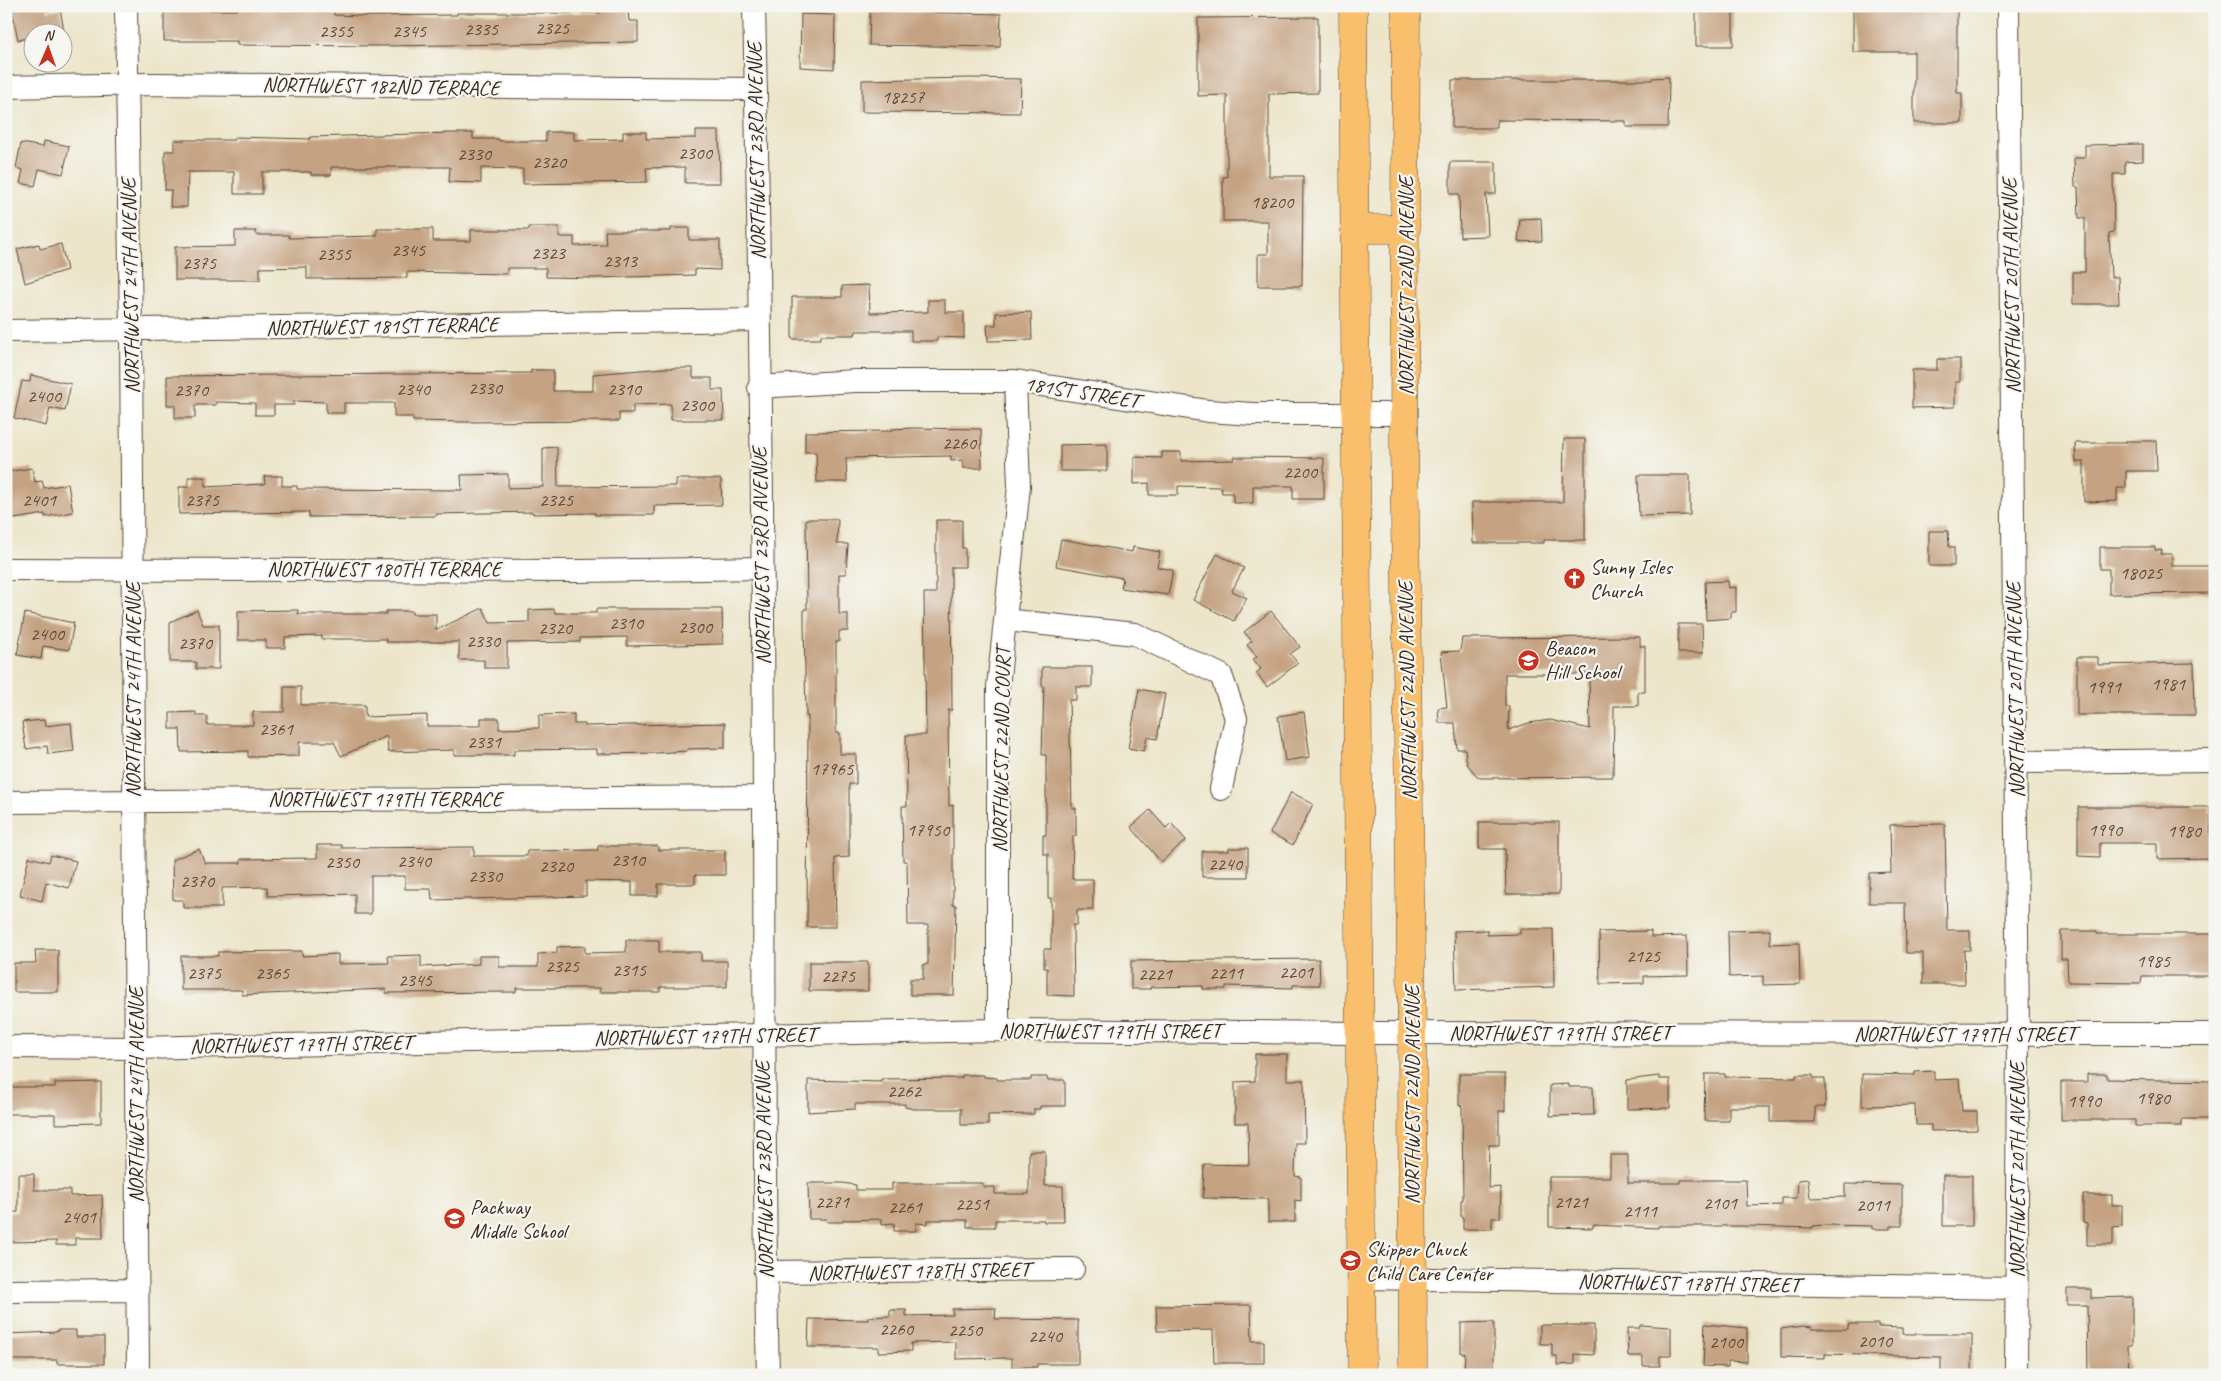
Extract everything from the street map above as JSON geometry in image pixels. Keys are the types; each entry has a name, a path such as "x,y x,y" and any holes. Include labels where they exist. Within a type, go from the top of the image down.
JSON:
{"main road":[{"path":"1353,6 1356,229 1355,414 1362,1033 1362,1375"},
{"name":"NORTHWEST 22ND AVENUE","path":"1406,6 1405,414 1412,1032 1413,1375"},
{"path":"1356,229 1406,229"}],"street":[{"name":"NORTHWEST 24TH AVENUE","path":"126,6 131,330 138,1375"},
{"name":"NORTHWEST 23RD AVENUE","path":"754,6 762,568 764,797 763,1035 768,1375"},
{"name":"NORTHWEST 20TH AVENUE","path":"2008,6 2018,1035 2016,1375"},
{"name":"NORTHWEST 182ND TERRACE","path":"6,86 127,84 756,89"},
{"name":"NORTHWEST 181ST TERRACE","path":"6,331 759,320"},
{"name":"181ST STREET","path":"759,387 855,381 1015,381 1208,411 1253,414 1405,414"},
{"name":"NORTHWEST 22ND COURT","path":"998,1030 998,687 1019,486 1015,381"},
{"name":"NORTHWEST 180TH TERRACE","path":"6,569 580,571 762,568"},
{"path":"1005,620 1135,634 1221,675 1236,718 1221,789"},
{"path":"2015,762 2215,760"},
{"name":"NORTHWEST 179TH TERRACE","path":"6,802 764,797"},
{"name":"NORTHWEST 179TH STREET","path":"6,1047 135,1048 998,1030 1362,1033 2215,1034"},
{"name":"NORTHWEST 178TH STREET","path":"765,1272 1073,1269"},
{"name":"NORTHWEST 178TH STREET","path":"1362,1278 2016,1288"},
{"path":"6,1291 136,1290"}],"building":[{"path":"11,6 47,6 48,11 60,9 62,22 22,22 22,39 18,40"},
{"path":"237,6 334,6 334,15 363,16 457,15 457,13 600,13 600,9 628,9 629,21 638,21 638,42 385,46 237,45 237,41 164,41 164,10 237,10"},
{"path":"1696,6 1733,7 1733,46 1696,46"},
{"path":"1853,6 1957,6 1957,93 1962,93 1962,123 1914,123 1914,52 1853,52"},
{"path":"870,11 1001,14 1000,47 869,45"},
{"path":"801,14 835,15 834,69 800,67"},
{"path":"1318,17 1318,93 1269,94 1269,176 1303,176 1302,286 1258,286 1258,254 1268,254 1268,221 1223,221 1223,177 1227,177 1227,95 1198,96 1198,18"},
{"path":"1669,77 1668,127 1626,127 1626,121 1497,120 1497,128 1452,128 1452,80 1652,80 1652,78"},
{"path":"1021,79 1020,113 862,112 862,80"},
{"path":"696,131 719,131 720,183 685,183 685,167 646,168 647,182 523,184 523,169 481,168 481,183 449,182 450,167 331,167 331,175 311,175 311,172 262,172 262,194 234,194 234,172 188,172 187,207 170,207 171,190 165,190 165,151 174,151 174,140 234,140 234,137 310,139 310,137 473,133 473,139 546,141 546,132 574,132 574,140 623,139 623,132 646,132 646,139 696,138"},
{"path":"44,141 69,146 63,174 39,169 35,186 20,183 23,170 16,168 21,143 43,147"},
{"path":"2143,144 2143,161 2125,162 2125,174 2113,174 2114,232 2109,233 2111,277 2118,277 2119,304 2073,304 2073,272 2085,272 2085,218 2079,218 2078,187 2075,187 2074,158 2085,158 2085,145"},
{"path":"1450,162 1496,162 1496,194 1486,194 1488,236 1460,237 1459,194 1450,194"},
{"path":"1541,218 1542,241 1518,242 1520,219"},
{"path":"529,227 559,227 559,237 574,237 574,246 606,245 605,231 671,231 671,228 689,228 689,240 720,240 720,270 695,269 695,275 595,278 546,277 546,268 507,268 507,274 407,272 407,278 307,279 307,267 260,268 260,280 175,280 175,247 235,246 235,231 256,231 256,235 289,235 289,238 377,236 377,229 433,229 433,241 471,241 471,230 529,230"},
{"path":"39,244 40,249 61,244 67,270 25,283 17,249"},
{"path":"869,285 870,313 928,312 928,300 945,300 945,312 964,312 964,338 937,337 937,341 911,341 911,331 856,331 855,335 821,335 821,339 792,339 792,297 842,297 842,286"},
{"path":"1031,312 1032,340 988,341 987,325 996,325 996,313"},
{"path":"1937,359 1960,359 1960,382 1955,382 1955,407 1912,408 1912,370 1937,370"},
{"path":"664,368 693,368 693,378 712,378 712,390 723,390 724,420 671,420 671,404 633,405 633,413 619,413 619,421 465,422 413,421 413,417 394,417 394,403 344,403 344,413 326,413 326,402 294,401 294,405 274,405 274,415 255,415 255,403 216,402 216,405 195,405 195,418 175,418 175,405 167,405 167,376 531,373 531,370 553,370 553,391 593,391 593,374"},
{"path":"31,375 71,384 65,411 50,408 46,426 14,418 22,381 30,382"},
{"path":"892,429 981,429 982,468 963,468 963,460 951,461 951,456 846,458 847,482 817,482 816,452 805,452 805,432 892,431"},
{"path":"1564,439 1585,439 1585,540 1544,540 1544,543 1473,543 1472,502 1563,502"},
{"path":"2126,441 2156,441 2157,471 2126,471 2126,488 2117,488 2117,501 2084,502 2084,462 2076,462 2075,443 2126,443"},
{"path":"1107,444 1107,471 1060,471 1060,445"},
{"path":"557,447 558,487 676,486 676,479 721,479 722,505 654,506 654,515 595,515 595,513 533,514 533,512 436,514 436,516 309,517 309,512 179,514 179,487 188,487 188,477 205,477 205,487 265,484 264,476 282,476 282,486 297,486 297,489 462,490 461,475 508,474 508,488 543,487 543,448"},
{"path":"1162,452 1181,452 1181,461 1234,460 1234,457 1324,458 1324,499 1293,499 1293,486 1253,486 1253,503 1233,503 1233,493 1222,493 1221,487 1178,486 1178,495 1149,495 1149,483 1134,484 1134,457 1162,458"},
{"path":"32,468 35,482 42,481 44,488 68,484 73,512 45,517 45,514 8,520 6,472"},
{"path":"1638,475 1690,475 1690,515 1639,516"},
{"path":"806,519 838,519 837,544 848,544 846,574 839,574 839,614 848,614 848,631 839,631 839,642 836,642 836,733 840,733 840,754 856,754 856,784 849,784 849,857 835,858 836,927 807,927 808,716 806,716 804,625 804,609 807,609"},
{"path":"936,520 962,520 962,548 965,548 965,567 951,567 952,710 948,710 949,806 953,805 953,905 956,905 954,995 910,995 910,979 923,979 923,965 928,964 928,925 908,925 907,861 903,861 902,806 907,806 906,735 926,735 924,593 936,593"},
{"path":"1929,531 1948,531 1949,547 1954,547 1954,566 1929,566"},
{"path":"1061,539 1132,552 1133,547 1160,552 1157,567 1173,570 1168,595 1121,588 1123,578 1056,566"},
{"path":"2100,547 2155,547 2155,550 2162,550 2161,554 2172,554 2172,566 2215,566 2215,593 2109,594 2109,569 2100,569"},
{"path":"1217,554 1244,568 1232,591 1247,598 1234,621 1193,600"},
{"path":"1728,581 1729,588 1736,587 1736,612 1731,612 1731,618 1706,620 1705,582"},
{"path":"483,608 490,623 529,622 529,610 554,609 555,613 596,613 596,609 722,609 723,644 627,646 627,637 580,638 580,642 507,643 507,668 484,668 484,660 459,660 459,642 386,642 386,639 322,639 322,636 285,637 285,648 266,648 266,640 238,640 238,611 298,610 298,614 386,614 386,611 412,611 412,614 436,614 436,630"},
{"path":"197,610 203,625 219,625 219,669 196,669 196,662 170,662 170,622"},
{"path":"1271,611 1300,647 1290,654 1298,663 1267,687 1256,673 1261,669 1253,659 1257,657 1247,645 1252,641 1244,632"},
{"path":"25,613 74,623 69,650 43,646 41,659 17,655"},
{"path":"1678,624 1702,624 1703,653 1678,653"},
{"path":"1640,637 1640,646 1645,646 1645,692 1638,692 1638,706 1614,706 1613,777 1481,778 1477,776 1467,764 1465,749 1457,749 1455,723 1439,723 1438,708 1447,707 1441,652 1460,651 1462,638","holes":["1505,674 1589,674 1590,729 1550,720 1529,723 1508,730 1509,706 1505,706"]},
{"path":"2077,657 2098,657 2098,665 2194,663 2195,715 2077,715"},
{"path":"1042,667 1092,667 1092,687 1076,687 1076,700 1069,700 1072,808 1076,808 1076,836 1073,836 1072,879 1093,879 1093,910 1077,910 1077,925 1073,925 1074,996 1047,995 1047,968 1044,968 1044,949 1051,949 1051,898 1048,898 1048,854 1043,854 1043,835 1046,835 1046,755 1042,755 1044,686 1042,686"},
{"path":"284,687 301,687 301,705 365,705 365,717 427,715 427,726 481,726 481,718 499,718 499,729 539,728 539,715 574,714 574,724 585,724 585,726 725,723 725,748 687,749 687,751 657,753 597,754 597,749 514,750 514,755 454,755 454,750 388,752 387,736 341,756 334,742 299,742 299,756 248,757 248,751 181,752 180,729 170,729 170,713 196,712 196,716 207,716 207,725 253,725 253,712 284,712"},
{"path":"1139,689 1165,694 1157,739 1147,737 1144,751 1128,748"},
{"path":"1304,712 1310,757 1285,761 1278,716"},
{"path":"44,720 45,726 71,723 74,751 48,754 47,746 26,749 22,722"},
{"path":"1291,792 1313,804 1293,845 1270,833"},
{"path":"2078,807 2210,807 2211,858 2157,859 2157,843 2100,843 2100,857 2078,856"},
{"path":"1150,810 1166,828 1171,823 1186,840 1161,862 1131,827"},
{"path":"1479,822 1559,822 1559,894 1506,894 1505,849 1479,849"},
{"path":"1945,824 1947,930 1970,930 1970,950 1964,950 1965,984 1923,984 1923,953 1906,953 1905,903 1869,903 1869,873 1891,872 1890,825"},
{"path":"317,845 342,845 342,848 474,847 474,856 527,856 527,851 598,850 598,846 658,846 658,850 725,850 725,875 695,875 695,884 658,884 658,896 632,896 632,882 586,881 586,896 432,900 431,889 405,889 405,876 371,876 371,914 355,914 355,894 268,896 267,887 222,888 222,908 183,908 183,900 173,900 172,860 199,849 205,863 241,863 241,859 317,858"},
{"path":"1229,848 1248,848 1248,877 1202,877 1202,851 1229,851"},
{"path":"51,855 76,861 69,888 46,882 42,901 20,895 29,857 49,862"},
{"path":"1520,929 1553,929 1554,987 1456,990 1454,931 1487,930 1487,935 1520,934"},
{"path":"1770,930 1770,944 1799,943 1800,984 1763,985 1763,976 1729,977 1728,931"},
{"path":"1651,931 1651,937 1687,936 1688,975 1644,976 1644,983 1600,984 1599,932"},
{"path":"2061,931 2097,931 2097,934 2215,934 2215,976 2142,976 2141,983 2068,982 2067,959 2061,959"},
{"path":"626,940 659,940 659,952 701,952 701,961 727,961 727,987 660,987 660,992 600,992 600,988 516,988 516,992 386,993 386,989 242,995 242,990 181,990 181,956 218,956 218,952 302,951 302,956 338,954 338,964 389,963 388,956 421,955 421,967 479,964 479,956 499,956 499,967 538,967 538,954 557,953 557,947 585,946 585,953 626,952"},
{"path":"35,950 58,950 58,992 14,992 14,963 36,963"},
{"path":"1319,959 1320,985 1293,985 1293,988 1226,986 1226,989 1203,989 1203,986 1131,989 1131,961"},
{"path":"809,962 868,962 868,991 809,991"},
{"path":"1255,1054 1287,1054 1287,1080 1304,1080 1305,1143 1296,1143 1295,1176 1301,1177 1301,1201 1295,1200 1295,1222 1268,1222 1268,1199 1203,1198 1204,1164 1249,1165 1248,1123 1235,1123 1235,1082 1255,1081"},
{"path":"1934,1071 1934,1080 1959,1079 1962,1111 1977,1111 1977,1130 1931,1131 1931,1125 1916,1125 1915,1105 1862,1106 1862,1074 1915,1075 1915,1072"},
{"path":"1459,1074 1505,1074 1505,1111 1499,1111 1499,1145 1489,1145 1488,1188 1501,1187 1500,1218 1492,1218 1492,1229 1463,1229 1463,1217 1461,1217 1461,1200 1463,1200 1462,1106 1459,1105"},
{"path":"1705,1074 1725,1074 1725,1077 1796,1078 1796,1075 1813,1075 1813,1078 1825,1078 1825,1107 1815,1107 1815,1122 1770,1122 1770,1107 1729,1107 1729,1121 1704,1121"},
{"path":"2087,1074 2107,1074 2107,1079 2215,1081 2215,1119 2182,1119 2182,1126 2135,1126 2135,1120 2061,1120 2061,1082 2087,1082"},
{"path":"962,1075 984,1075 984,1077 997,1078 997,1080 1031,1080 1031,1077 1047,1077 1047,1080 1065,1080 1065,1106 1040,1106 1040,1109 1034,1109 1034,1114 988,1115 988,1125 961,1125 961,1109 914,1109 905,1107 905,1104 855,1104 855,1109 808,1112 808,1080 881,1082 881,1079 962,1078"},
{"path":"1659,1076 1659,1079 1670,1079 1670,1108 1627,1109 1627,1080"},
{"path":"101,1082 101,1123 55,1124 55,1114 6,1114 6,1087 55,1087 55,1083"},
{"path":"1569,1084 1569,1087 1593,1087 1594,1115 1550,1116 1550,1085"},
{"path":"1029,1151 1045,1151 1045,1186 1063,1186 1064,1222 995,1220 995,1227 967,1227 967,1220 928,1220 928,1224 916,1223 916,1231 894,1231 894,1223 882,1224 882,1219 827,1222 826,1219 809,1219 808,1183 856,1185 856,1190 892,1190 892,1183 983,1183 983,1187 995,1187 995,1194 1029,1194"},
{"path":"1610,1155 1628,1155 1628,1183 1680,1183 1680,1180 1746,1180 1747,1206 1782,1205 1782,1198 1797,1198 1798,1180 1808,1179 1810,1198 1845,1197 1845,1184 1902,1185 1902,1226 1890,1226 1890,1229 1872,1229 1872,1226 1825,1225 1813,1226 1813,1228 1658,1226 1658,1228 1593,1225 1593,1228 1549,1227 1549,1177 1610,1177"},
{"path":"18,1174 34,1174 34,1190 70,1190 70,1196 102,1195 103,1238 75,1238 75,1245 56,1245 56,1241 6,1242 6,1213 18,1212"},
{"path":"1943,1175 1972,1175 1972,1226 1943,1226"},
{"path":"2083,1195 2112,1195 2112,1205 2122,1205 2122,1226 2113,1227 2113,1245 2087,1245 2087,1223 2083,1222"},
{"path":"2067,1289 2091,1289 2091,1298 2132,1297 2132,1345 2128,1345 2129,1375 2088,1375 2087,1305 2067,1305"},
{"path":"1251,1305 1252,1341 1264,1341 1264,1363 1214,1363 1213,1330 1157,1331 1156,1306"},
{"path":"996,1308 995,1319 1078,1320 1078,1364 1037,1364 1037,1367 1012,1367 1012,1358 956,1359 956,1342 911,1343 911,1351 878,1352 878,1347 808,1347 809,1319 868,1320 868,1317 890,1316 890,1310 906,1310 906,1316 953,1315 952,1309"},
{"path":"1494,1322 1494,1375 1464,1375 1465,1353 1461,1353 1461,1323"},
{"path":"1705,1324 1747,1328 1747,1362 1728,1361 1728,1367 1703,1366"},
{"path":"1848,1324 1878,1324 1878,1327 1902,1328 1902,1334 1972,1334 1972,1375 1941,1375 1941,1357 1825,1354 1825,1358 1781,1357 1781,1329 1803,1326 1812,1327 1812,1329 1848,1329"},
{"path":"1540,1325 1594,1325 1594,1355 1575,1354 1575,1364 1557,1365 1557,1356 1552,1356 1552,1344 1540,1344"},
{"path":"1640,1325 1671,1327 1671,1356 1660,1356 1660,1366 1643,1366 1643,1356 1628,1356 1627,1328 1640,1328"},
{"path":"57,1330 76,1330 76,1337 104,1337 104,1364 57,1364 57,1360 6,1360 6,1334 57,1332"}],"place":[{"name":"Sunny Isles Church","path":"1574,579"},
{"name":"Beacon Hill School","path":"1529,660"},
{"name":"Packway Middle School","path":"454,1219"},
{"name":"Skipper Chuck Child Care Center","path":"1350,1261"}]}
